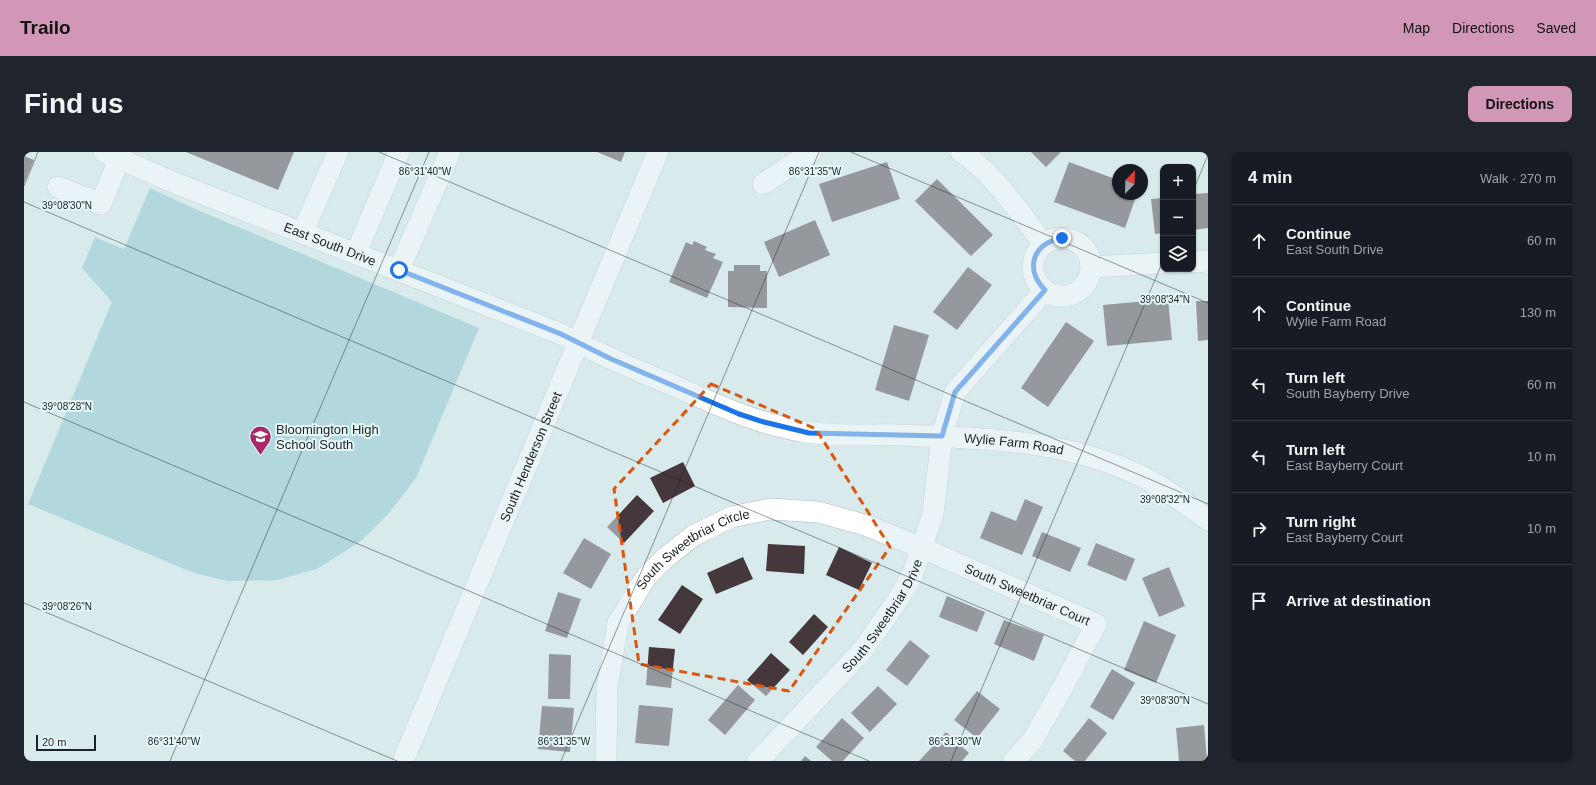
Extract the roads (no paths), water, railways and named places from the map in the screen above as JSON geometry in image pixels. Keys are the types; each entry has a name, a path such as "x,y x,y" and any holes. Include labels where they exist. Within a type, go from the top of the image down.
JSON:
{"street":[{"path":"302,233 338,152"},
{"path":"356,253 399,152"},
{"path":"399,270 450,152"},
{"name":"South Henderson Street","path":"403,761 658,152"},
{"path":"763,184 811,152"},
{"path":"961,152 980,166 1044,244"},
{"path":"58,187 101,204 112,155"},
{"name":"East South Drive","path":"112,155 302,233 561,334 578,343"},
{"path":"1062,238 1079,243 1090,258 1091,267 1090,276 1086,284 1079,291 1071,295 1053,294 1045,290 1035,276 1033,267 1034,258 1044,244 1062,238"},
{"path":"1196,262 1208,261"},
{"path":"1091,267 1160,263"},
{"name":"South Sweetbriar Drive","path":"758,761 863,650 900,598 913,573 933,514 942,436 955,392 1045,290"},
{"name":"Wylie Farm Road","path":"578,343 739,414 809,433 942,436 1018,441 1050,445 1089,456 1140,475 1166,490 1208,520"},
{"name":"South Sweetbriar Circle","path":"606,761 607,688 618,623 646,577 665,558 693,536 731,517 770,509 818,512 864,525 922,548"},
{"name":"South Sweetbriar Court","path":"922,548 1096,624 1063,687 1032,741 1014,761"}],"place":[{"name":"Bloomington High School South","path":"260,456"}]}
